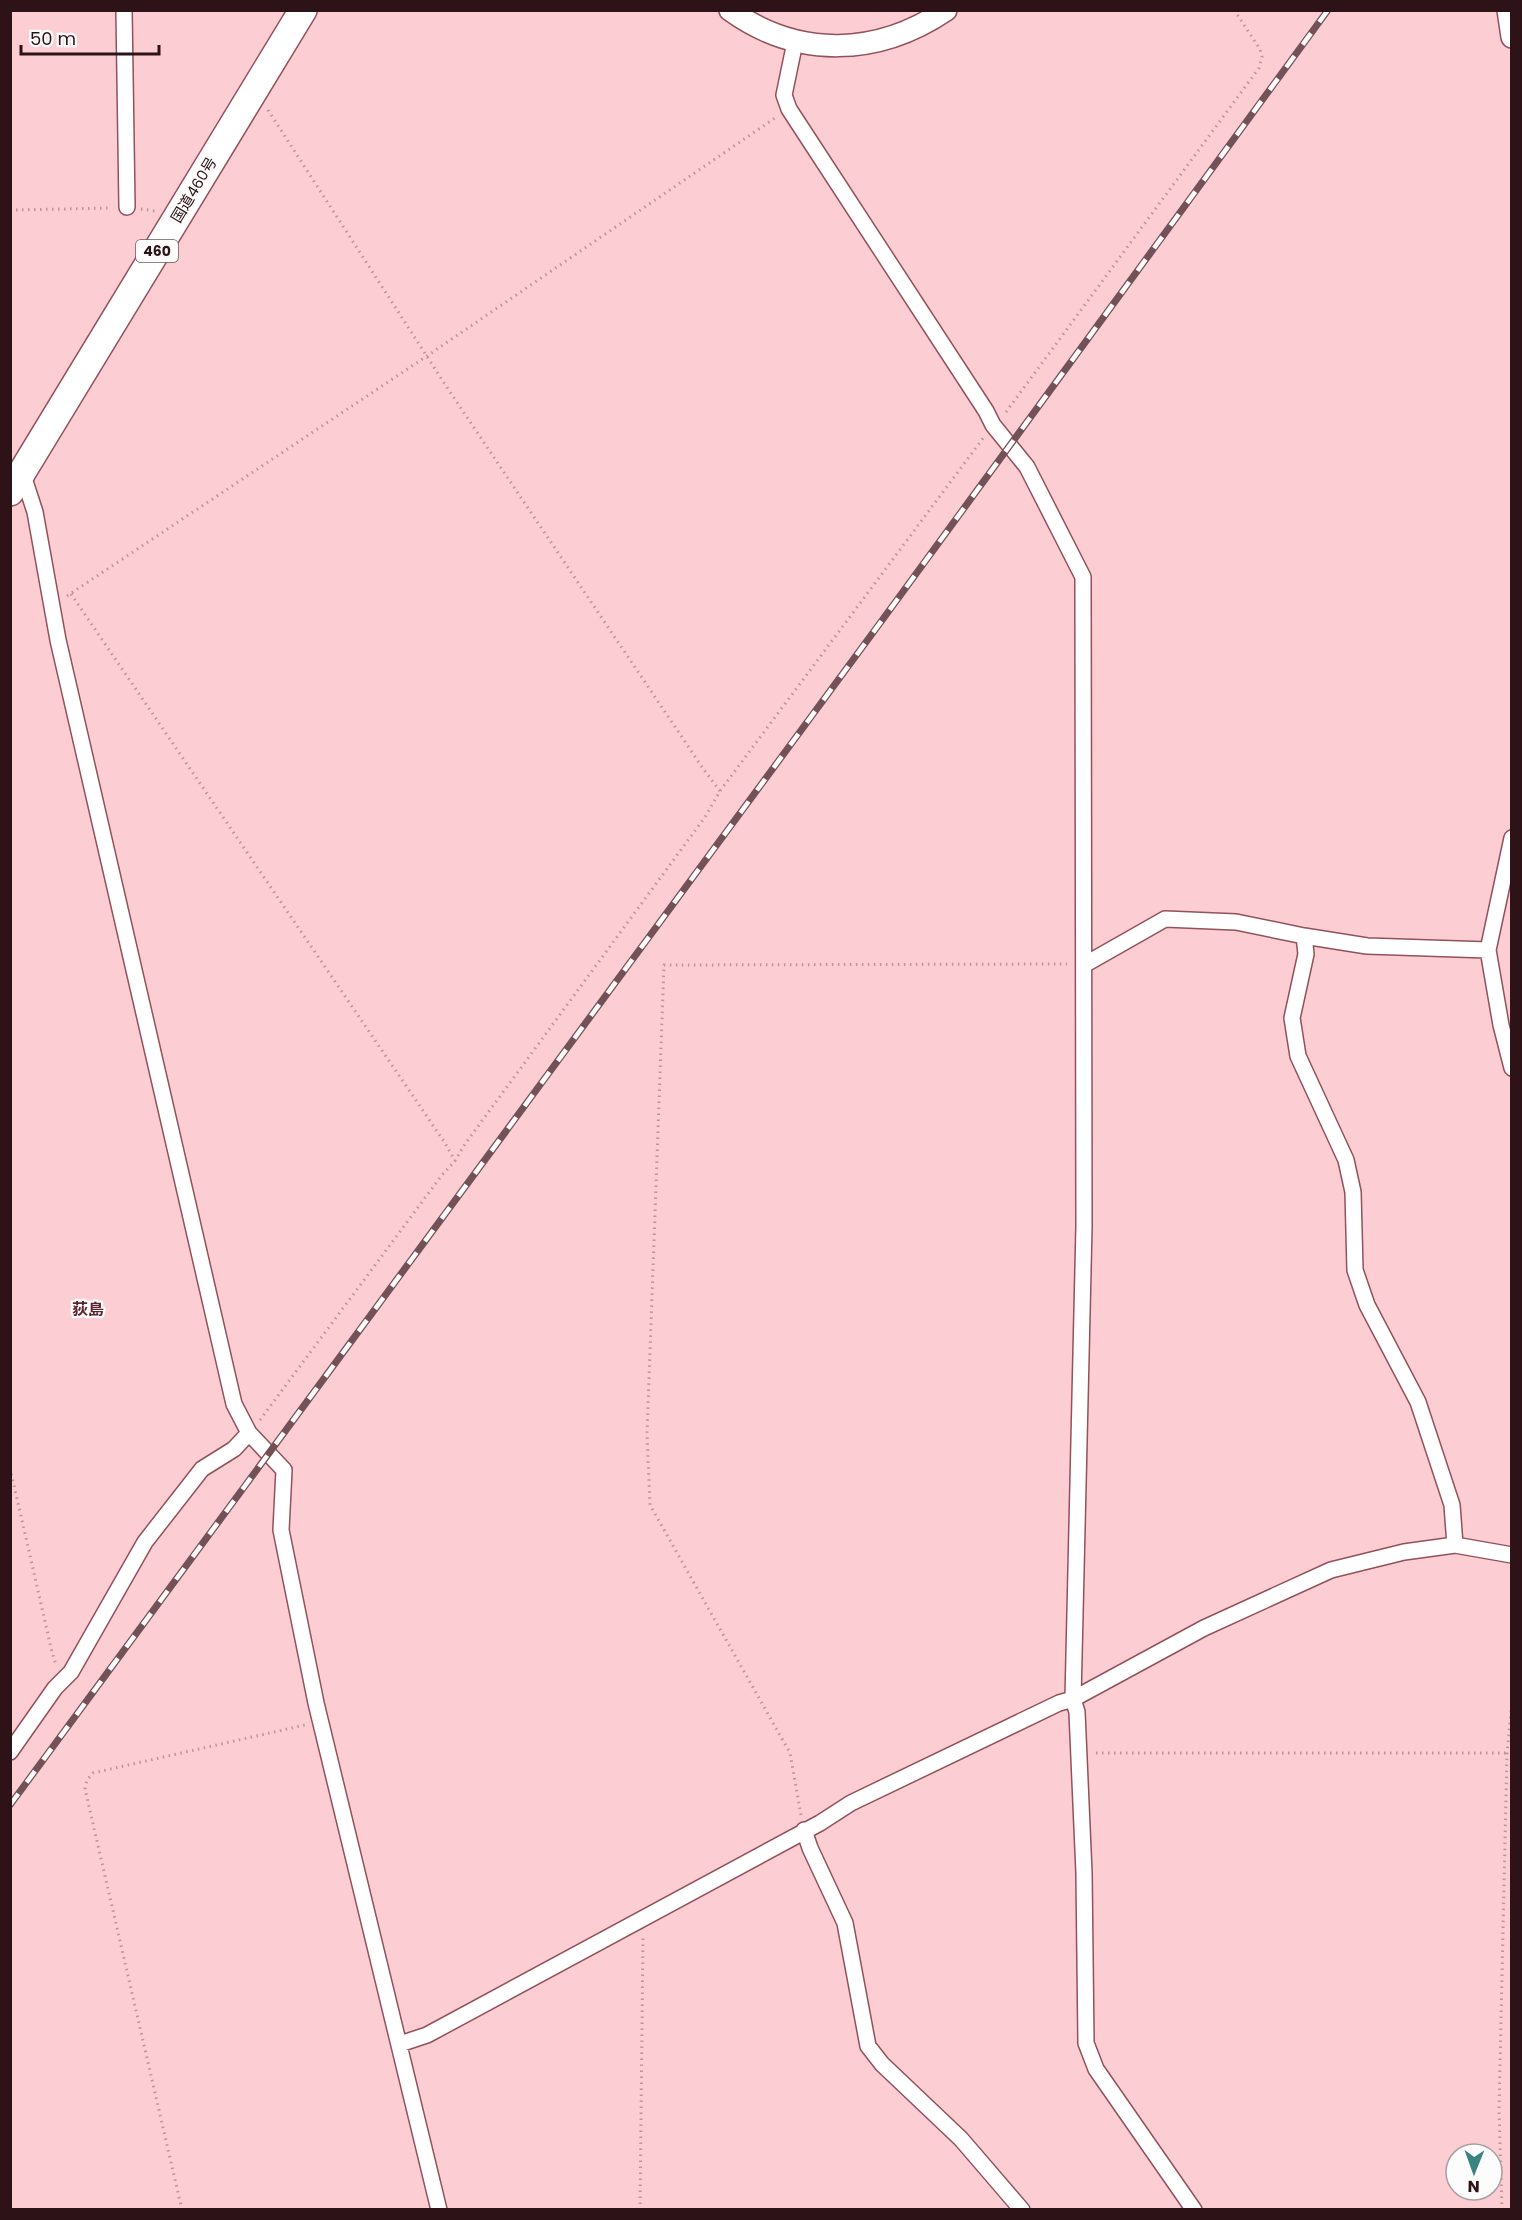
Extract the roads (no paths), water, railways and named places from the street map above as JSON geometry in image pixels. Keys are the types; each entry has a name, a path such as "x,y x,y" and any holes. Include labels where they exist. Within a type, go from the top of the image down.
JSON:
{"highway":[{"name":"国道460号","path":"16,482 303,10"}],"street":[{"path":"124,10 127,207"},
{"path":"730,10 759,27 795,42 822,46 873,43 896,37 919,27 946,10"},
{"path":"1508,10 1512,37"},
{"path":"795,42 784,95 789,109 993,425 1027,467 1083,577 1084,1226 1073,1699 1077,1712 1084,1873 1086,2043 1096,2069 1194,2210"},
{"path":"16,482 35,512 51,607 234,1404 249,1433 284,1470 281,1530 320,1722 439,2210"},
{"path":"1512,838 1488,950 1501,1025 1512,1068"},
{"path":"1084,965 1166,919 1236,922 1367,946 1488,950"},
{"path":"1304,936 1306,954 1292,1018 1298,1056 1346,1160 1353,1192 1355,1270 1367,1305 1418,1401 1452,1505 1455,1545"},
{"path":"10,1752 62,1680 71,1672 145,1542 202,1469 234,1449 249,1433"},
{"path":"400,2044 427,2035 861,1798 1059,1703 1073,1699 1204,1628 1331,1570 1404,1552 1455,1545 1512,1555"},
{"path":"804,1830 845,1923 868,2046 882,2064 961,2139 1022,2210"}],"railway":[{"path":"10,1805 1328,10"}],"district":[{"name":"荻島","path":"88,1309"}]}
